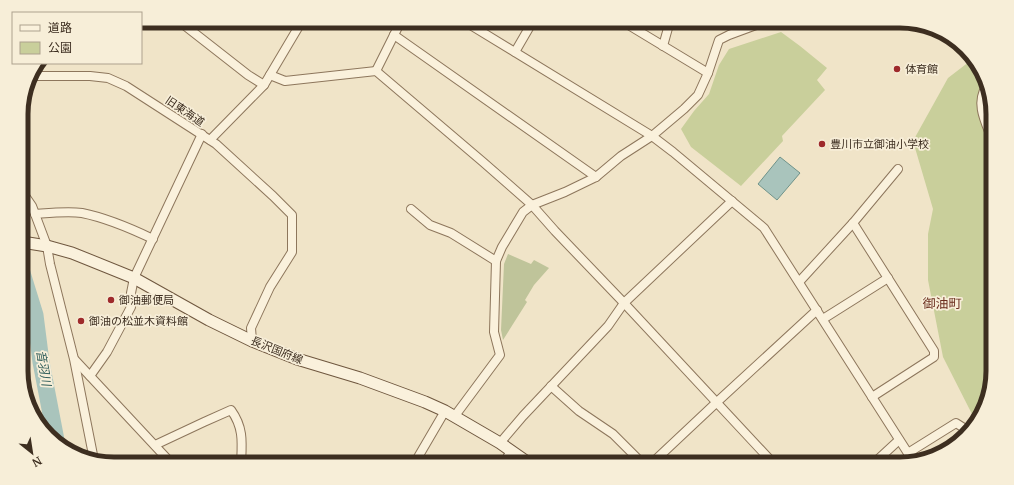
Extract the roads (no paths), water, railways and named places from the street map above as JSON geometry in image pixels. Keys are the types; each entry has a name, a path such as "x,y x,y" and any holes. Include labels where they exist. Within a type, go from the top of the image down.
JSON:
{"main road":[{"name":"長沢国府線","path":"28,243 72,253 134,278 209,320 252,341 297,359 360,378 425,402 450,414 500,443 520,457"}],"street":[{"path":"189,28 248,75 264,85"},
{"path":"210,140 264,85 298,28"},
{"path":"376,71 398,28"},
{"path":"476,28 652,136 764,228 910,456"},
{"path":"515,52 529,28"},
{"path":"633,28 708,73"},
{"path":"663,46 668,28"},
{"path":"419,457 450,414 500,355 494,332 496,261 502,247 523,212 532,205 565,192 596,177 621,156 652,136 698,95 708,73 719,40 742,28"},
{"path":"394,35 596,177"},
{"path":"270,75 285,81 376,71 532,205 768,457"},
{"name":"旧東海道","path":"37,76 90,76 108,78 126,86 202,134 134,278 130,307 106,352 90,376"},
{"path":"983,95 982,113 986,123"},
{"path":"202,134 216,144 292,215 292,252 270,287 254,321 251,328 252,341"},
{"path":"799,282 898,169"},
{"path":"28,200 35,214 50,264 74,360 93,454"},
{"path":"500,443 523,416 608,326 624,302 732,201"},
{"path":"411,209 430,225 451,232 496,261"},
{"path":"35,214 81,213 126,226 153,239"},
{"path":"853,222 934,351 934,357 872,397"},
{"path":"823,319 888,278"},
{"path":"658,457 817,310"},
{"path":"74,360 166,457"},
{"path":"551,386 579,411 613,434 636,457"},
{"path":"155,445 231,410 236,417 241,430 242,457"},
{"path":"908,453 956,423 964,428"},
{"path":"881,457 899,440"},
{"path":"507,457 511,451"}],"water":[{"path":"780,157 800,173 777,200 758,184"}],"waterway":[{"name":"音羽川","path":"28,292 35,315 41,362 55,433"}],"place":[{"name":"体育館","path":"897,69"},
{"name":"豊川市立御油小学校","path":"822,144"},
{"name":"御油郵便局","path":"111,300"},
{"name":"御油の松並木資料館","path":"81,321"}],"district":[{"name":"御油町","path":"942,303"}]}
